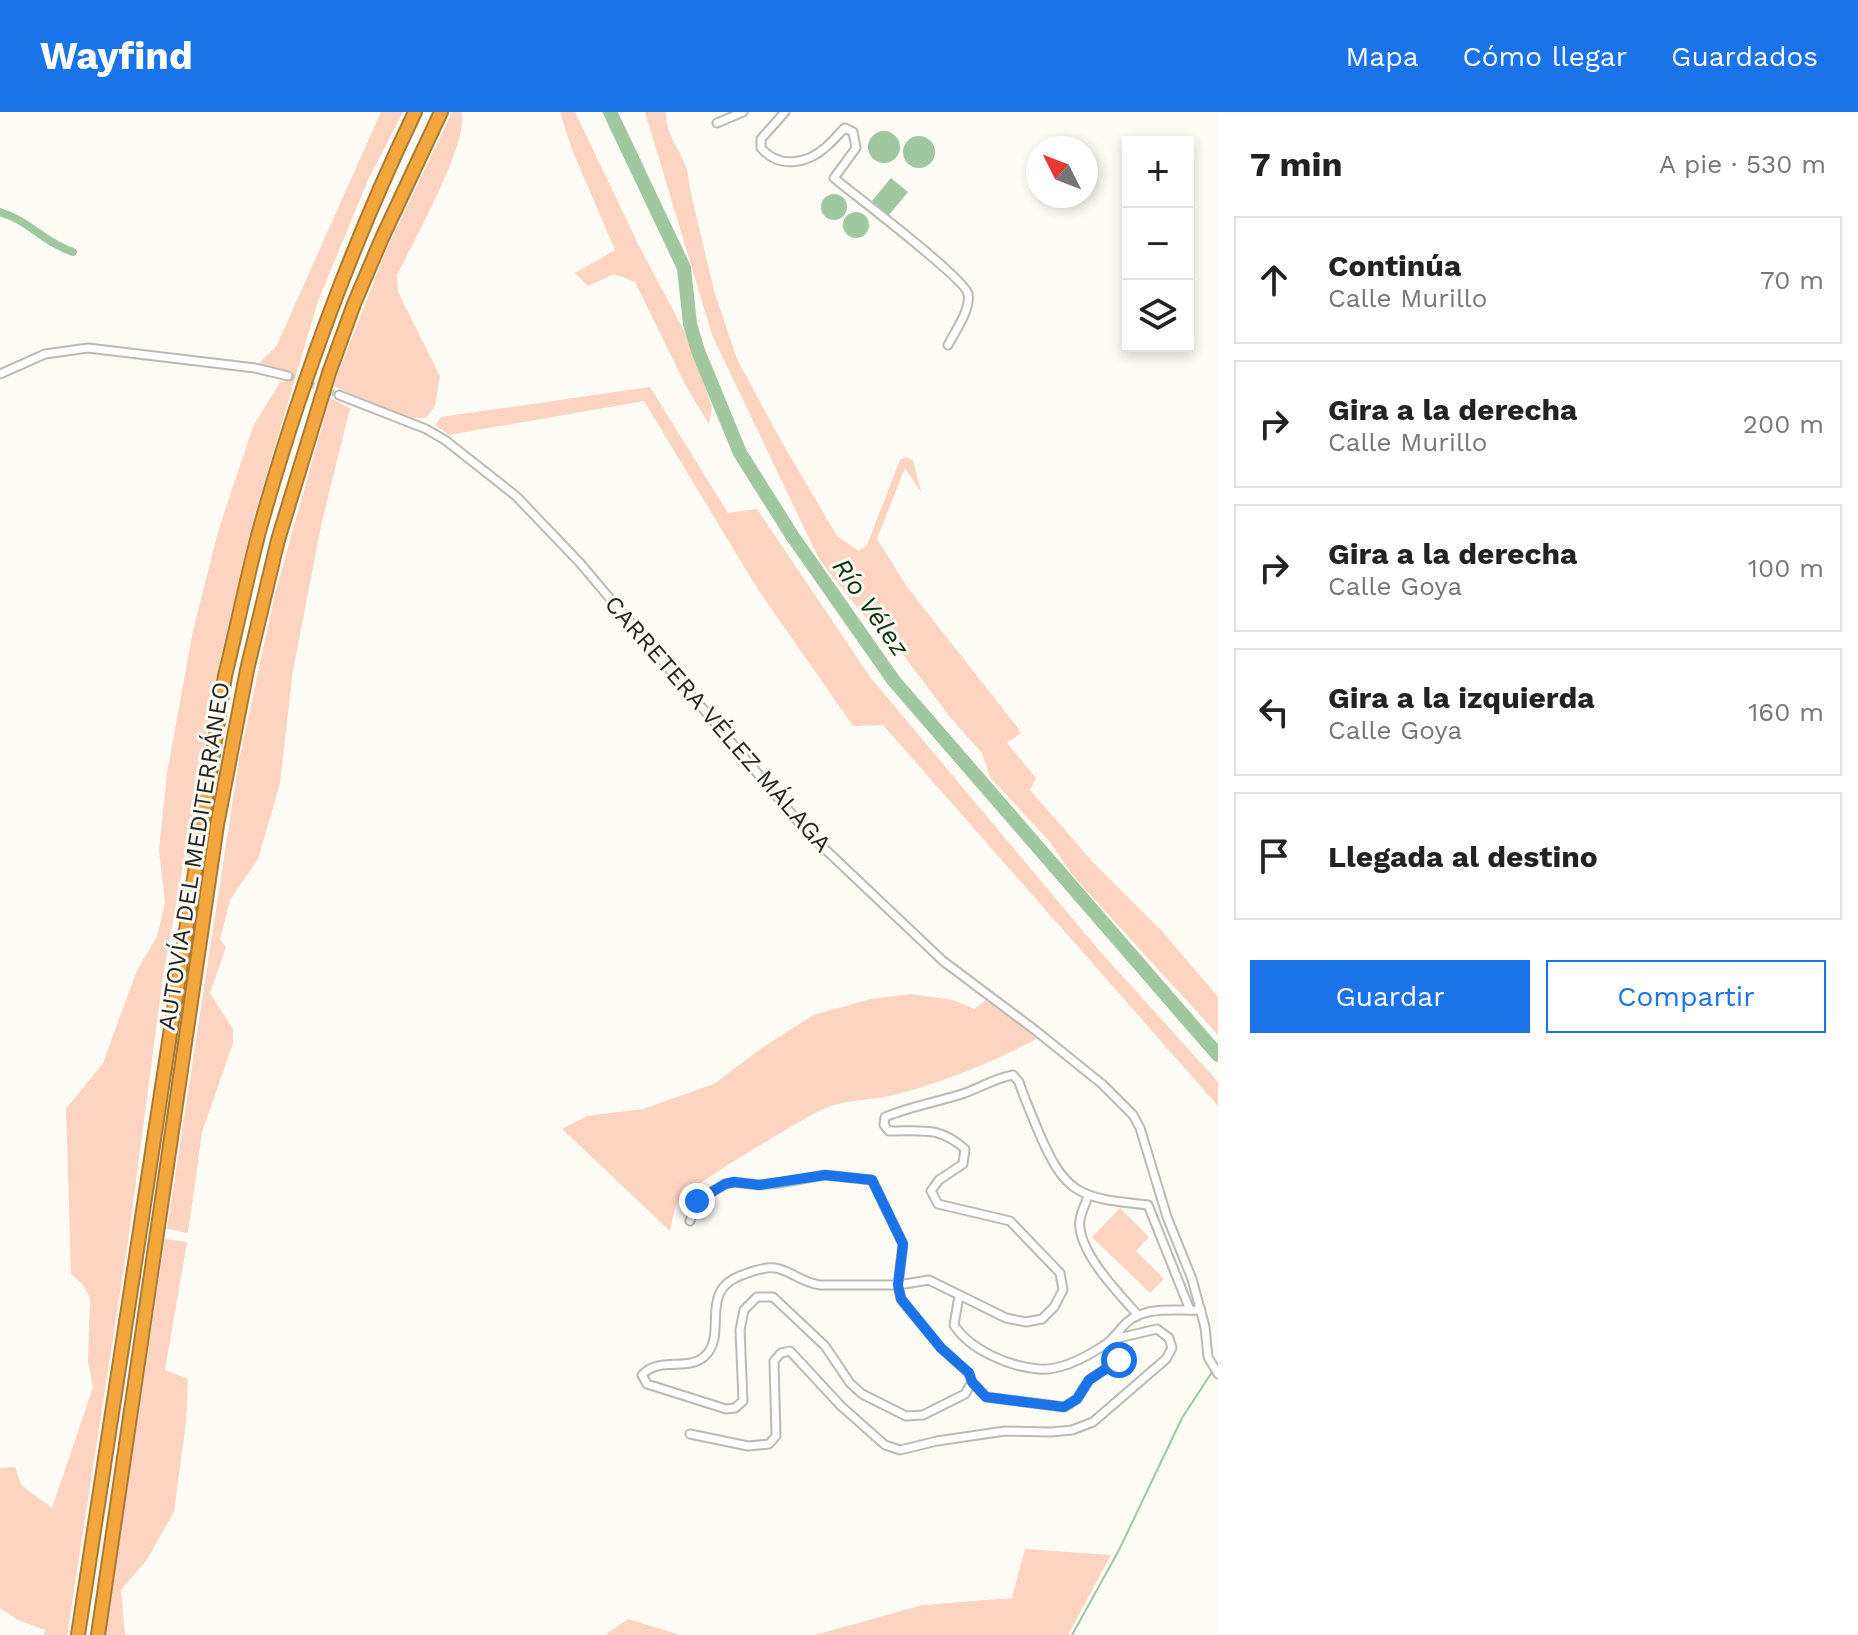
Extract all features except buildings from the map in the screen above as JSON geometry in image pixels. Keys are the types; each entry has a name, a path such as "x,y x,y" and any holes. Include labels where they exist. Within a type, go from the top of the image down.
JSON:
{"highway":[{"name":"AUTOVÍA DEL MEDITERRÁNEO","path":"78,1635 225,676 260,529 311,364 386,174 415,112"},
{"name":"AUTOVÍA DEL MEDITERRÁNEO","path":"98,1635 217,825 247,670 278,540 334,360 382,238 441,112"}],"street":[{"path":"717,123 743,112"},
{"path":"785,112 761,139 761,148 766,155 777,162 802,160 824,149 845,128 853,132 856,148 834,178 940,264 967,290 967,309 948,345"},
{"path":"0,374 45,354 88,348 255,368 288,376"},
{"name":"CARRETERA VÉLEZ MÁLAGA","path":"339,395 426,429 445,440 516,496 580,563 807,832 943,961 1047,1039 1133,1115 1140,1128 1167,1217 1192,1279 1201,1310 1208,1357 1218,1374"},
{"path":"972,1382 965,1394 923,1415 906,1416 862,1394 850,1383 825,1346 773,1297 757,1297 744,1310 740,1330 743,1401 735,1408 726,1409 647,1384 642,1375 649,1368 666,1363 694,1362 704,1357 710,1348 719,1294 734,1277 760,1269 778,1267 808,1283 898,1285 929,1280 1006,1318 1026,1322 1042,1319 1054,1307 1063,1290 1060,1273 1010,1221 938,1204 931,1191 939,1180 963,1164 965,1149 941,1132 889,1131 884,1125 885,1117 910,1107 967,1093 997,1078 1013,1075 1019,1082 1060,1177 1088,1196 1105,1201 1148,1205 1190,1310"},
{"path":"690,1221 697,1201 725,1184 759,1185 825,1175 872,1180 903,1244 898,1285 901,1299 941,1348 969,1373 972,1382 986,1397 1064,1407 1077,1399 1089,1380 1119,1360"},
{"path":"1088,1196 1080,1222 1085,1245 1138,1315"},
{"path":"690,1434 748,1446 769,1444 776,1436 774,1361 781,1353 790,1351 841,1406 885,1445 900,1450 1005,1431 1072,1430 1093,1422 1166,1359 1172,1348 1169,1338 1157,1329 1114,1339 1072,1362 1042,1370 1019,1365 1001,1360 962,1337 954,1325 959,1296"},
{"path":"1114,1339 1120,1327 1138,1315 1160,1309 1201,1310"}],"shaded area":[{"path":"381,112 403,112 368,180 318,301 252,524 221,656 163,976 129,1234 67,1635 44,1635 45,1630 18,1620 0,1608 0,1468 15,1467 21,1485 52,1508 93,1387 88,1362 90,1298 83,1285 71,1274 66,1109 103,1063 137,970 157,937 165,903 159,850 167,773 193,631 219,528 253,427 289,372 257,365 276,347"},
{"path":"452,112 461,112 458,144 397,275 398,292 440,376 435,406 426,418 406,418 333,386 386,251"},
{"path":"560,112 575,112 639,246 690,342 712,407 709,424 687,388 635,282 614,274 588,286 575,273 615,250 571,147"},
{"path":"645,112 666,112 669,131 686,166 714,291 737,359 837,536 859,551 867,545 900,460 906,457 913,460 921,492 905,468 877,539 907,587 1018,728 1021,733 1007,743 1036,778 1030,790 1091,860 1161,930 1218,997 1218,1035 1074,877 1050,842 990,777 982,753 904,656 860,611 819,559 712,335"},
{"path":"884,131 896,135 900,147 896,159 884,163 872,159 868,147 872,135"},
{"path":"919,136 931,140 935,152 931,164 919,168 907,164 903,152 907,140"},
{"path":"891,178 908,192 889,215 872,201"},
{"path":"834,194 843,198 847,207 843,216 834,220 825,216 821,207 825,198"},
{"path":"856,212 865,216 869,225 865,234 856,238 847,234 843,225 847,216"},
{"path":"650,387 728,513 757,509 870,677 1098,949 1218,1082 1218,1106 883,725 853,726 757,588 644,401 449,435 435,425 441,417"},
{"path":"330,398 350,408 322,521 293,670 280,783 258,859 230,900 220,940 226,947 210,993 233,1029 233,1043 202,1132 188,1233 167,1229 239,760 276,590"},
{"path":"911,994 953,1000 974,1009 986,1000 1038,1038 947,1079 890,1096 823,1109 701,1182 678,1201 670,1231 562,1129 587,1116 643,1109 714,1084 813,1015 871,999"},
{"path":"1120,1208 1149,1237 1136,1251 1164,1279 1150,1293 1092,1237"},
{"path":"165,1239 187,1242 165,1370 188,1379 186,1422 174,1512 146,1561 121,1590 125,1635 105,1635"},
{"path":"1025,1549 1111,1555 1068,1635 815,1635 923,1605 1012,1598"},
{"path":"628,1619 680,1635 605,1635"}],"waterway":[{"name":"Río Vélez","path":"610,112 684,268 690,324 698,351 740,453 793,537 894,681 1218,1055"},
{"path":"0,212 73,252"},
{"path":"1072,1635 1119,1550 1182,1418 1212,1372"}],"tunnel":[{"path":"288,376 339,395"}],"route":[{"path":"697,1201 734,1182 759,1185 825,1175 872,1180 881,1193 903,1244 898,1285 901,1299 941,1348 969,1373 972,1382 986,1397 1064,1407 1077,1399 1089,1380 1119,1360"}]}
